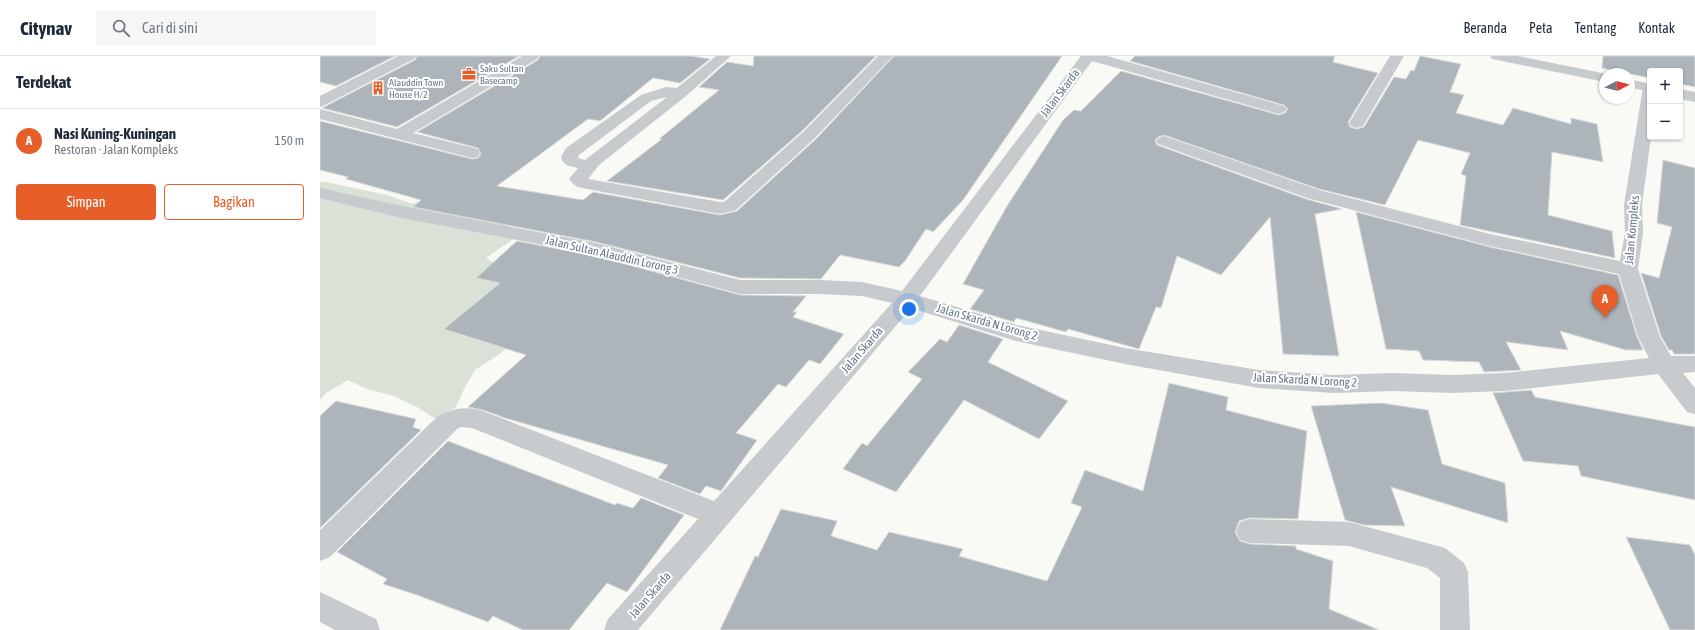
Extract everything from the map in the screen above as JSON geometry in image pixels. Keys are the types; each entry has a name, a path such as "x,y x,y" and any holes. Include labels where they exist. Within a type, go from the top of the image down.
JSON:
{"street":[{"path":"320,102 409,56"},
{"path":"400,134 532,56"},
{"path":"724,56 681,93 588,166 578,179 582,183 720,208 730,206 809,135 886,56"},
{"name":"Jalan Skarda","path":"623,629 718,515 907,298 1088,56"},
{"path":"1091,56 1279,109"},
{"path":"1357,123 1398,56"},
{"path":"1497,56 1599,77"},
{"path":"1635,84 1647,87"},
{"path":"588,166 570,160 569,157 572,152 646,98 666,92 681,93"},
{"path":"1683,95 1695,97"},
{"name":"Jalan Kompleks","path":"1648,104 1633,205 1634,233 1628,269 1649,337 1664,365 1695,405"},
{"path":"320,114 472,153"},
{"path":"1164,141 1313,194 1360,207 1490,240 1628,269"},
{"name":"Jalan Sultan Alauddin Lorong 3","path":"320,193 397,211 596,249 740,287 819,287 862,289 907,298"},
{"name":"Jalan Skarda N Lorong 2","path":"907,298 1016,333 1125,356 1259,379 1334,384 1393,382 1452,384 1505,382 1664,365 1695,364"},
{"path":"320,548 448,422 459,417 474,418 718,515"},
{"path":"1250,531 1349,534 1435,557 1454,572 1455,630"},
{"path":"320,606 365,630"}],"shaded area":[{"path":"320,182 387,195 410,203 456,206 490,213 519,235 486,258 546,294 524,330 501,353 475,370 456,407 436,419 417,407 394,396 367,389 348,380 326,393 320,400"}],"building":[{"path":"320,56 395,56 336,86 320,82"},
{"path":"417,56 519,56 397,127 322,108 415,60"},
{"path":"540,56 691,56 710,59 680,83 653,78 600,121 588,119 497,186 583,200 593,192 720,215 737,211 816,139 894,56 1062,56 963,200 933,232 926,229 905,261 899,267 840,255 821,279 740,278 596,242 413,207 421,200 346,179 348,177 320,170 320,121 472,159 478,158 481,154 478,148 417,132 538,60"},
{"path":"754,56 876,56 802,131 723,200 607,181 662,139 659,139 719,90 699,87 727,62 753,66"},
{"path":"1135,56 1335,56 1333,62 1378,73 1348,122 1350,127 1357,129 1364,127 1394,77 1406,79 1411,70 1414,71 1420,56 1461,64 1450,92 1464,95 1456,113 1503,125 1513,108 1571,124 1571,118 1597,124 1603,162 1552,152 1548,215 1612,231 1615,258 1460,225 1466,176 1461,174 1470,153 1418,140 1385,205 1319,189 1164,135 1155,140 1157,145 1306,199 1342,209 1315,214 1339,356 1283,354 1270,217 1221,275 1177,256 1161,308 1156,307 1139,349 1068,329 1066,332 1016,318 1014,322 970,309 984,290 963,284 1007,206 1063,120 1074,110 1081,111 1121,71 1279,115 1285,113 1288,109 1284,105 1130,61"},
{"path":"1603,56 1695,56 1695,87 1683,85 1683,68 1647,68 1647,77 1635,75 1635,68 1602,68"},
{"path":"1663,160 1695,168 1695,354 1674,354 1672,350 1669,350 1661,336 1641,273 1659,278 1672,227 1657,223"},
{"path":"1356,212 1490,247 1618,275 1637,337 1643,350 1626,350 1560,331 1568,350 1506,342 1521,370 1484,372 1479,362 1423,360 1419,351 1386,349"},
{"path":"517,241 596,256 740,295 806,296 793,312 797,312 793,317 844,334 820,364 809,360 786,387 778,384 736,433 757,440 721,491 706,486 700,494 658,478 668,465 505,418 483,410 468,407 526,355 444,329 500,283 476,278"},
{"path":"959,325 1003,339 988,362 1068,401 1039,439 964,400 896,492 843,469 862,443 867,446 922,379 908,372 940,339 947,342"},
{"path":"1169,383 1228,397 1226,410 1307,431 1298,519 1250,518 1239,521 1235,532 1240,541 1250,544 1296,546 1296,549 1333,561 1329,609 1379,630 720,630 755,556 758,557 781,509 837,521 831,536 877,550 889,532 963,549 959,556 1047,581 1082,507 1071,503 1085,470 1143,491"},
{"path":"1531,390 1535,397 1695,427 1695,500 1581,476 1578,466 1523,461 1493,393"},
{"path":"336,401 416,419 413,427 421,430 320,528 320,416"},
{"path":"1381,403 1428,410 1442,464 1505,483 1508,523 1391,487 1405,526 1364,525 1345,520 1311,406"},
{"path":"448,441 615,505 617,503 633,508 641,498 684,515 627,592 607,583 569,630 523,630 493,616 488,622 417,595 383,584 387,579 337,552"},
{"path":"1626,537 1690,545 1695,555 1695,630 1670,630"}],"place":[{"name":"Saku Sultan Basecamp","path":"469,74"},
{"name":"Alauddin Town House H/2","path":"378,88"},
{"name":"Nasi Kuning-Kuningan","path":"1605,318"}]}
